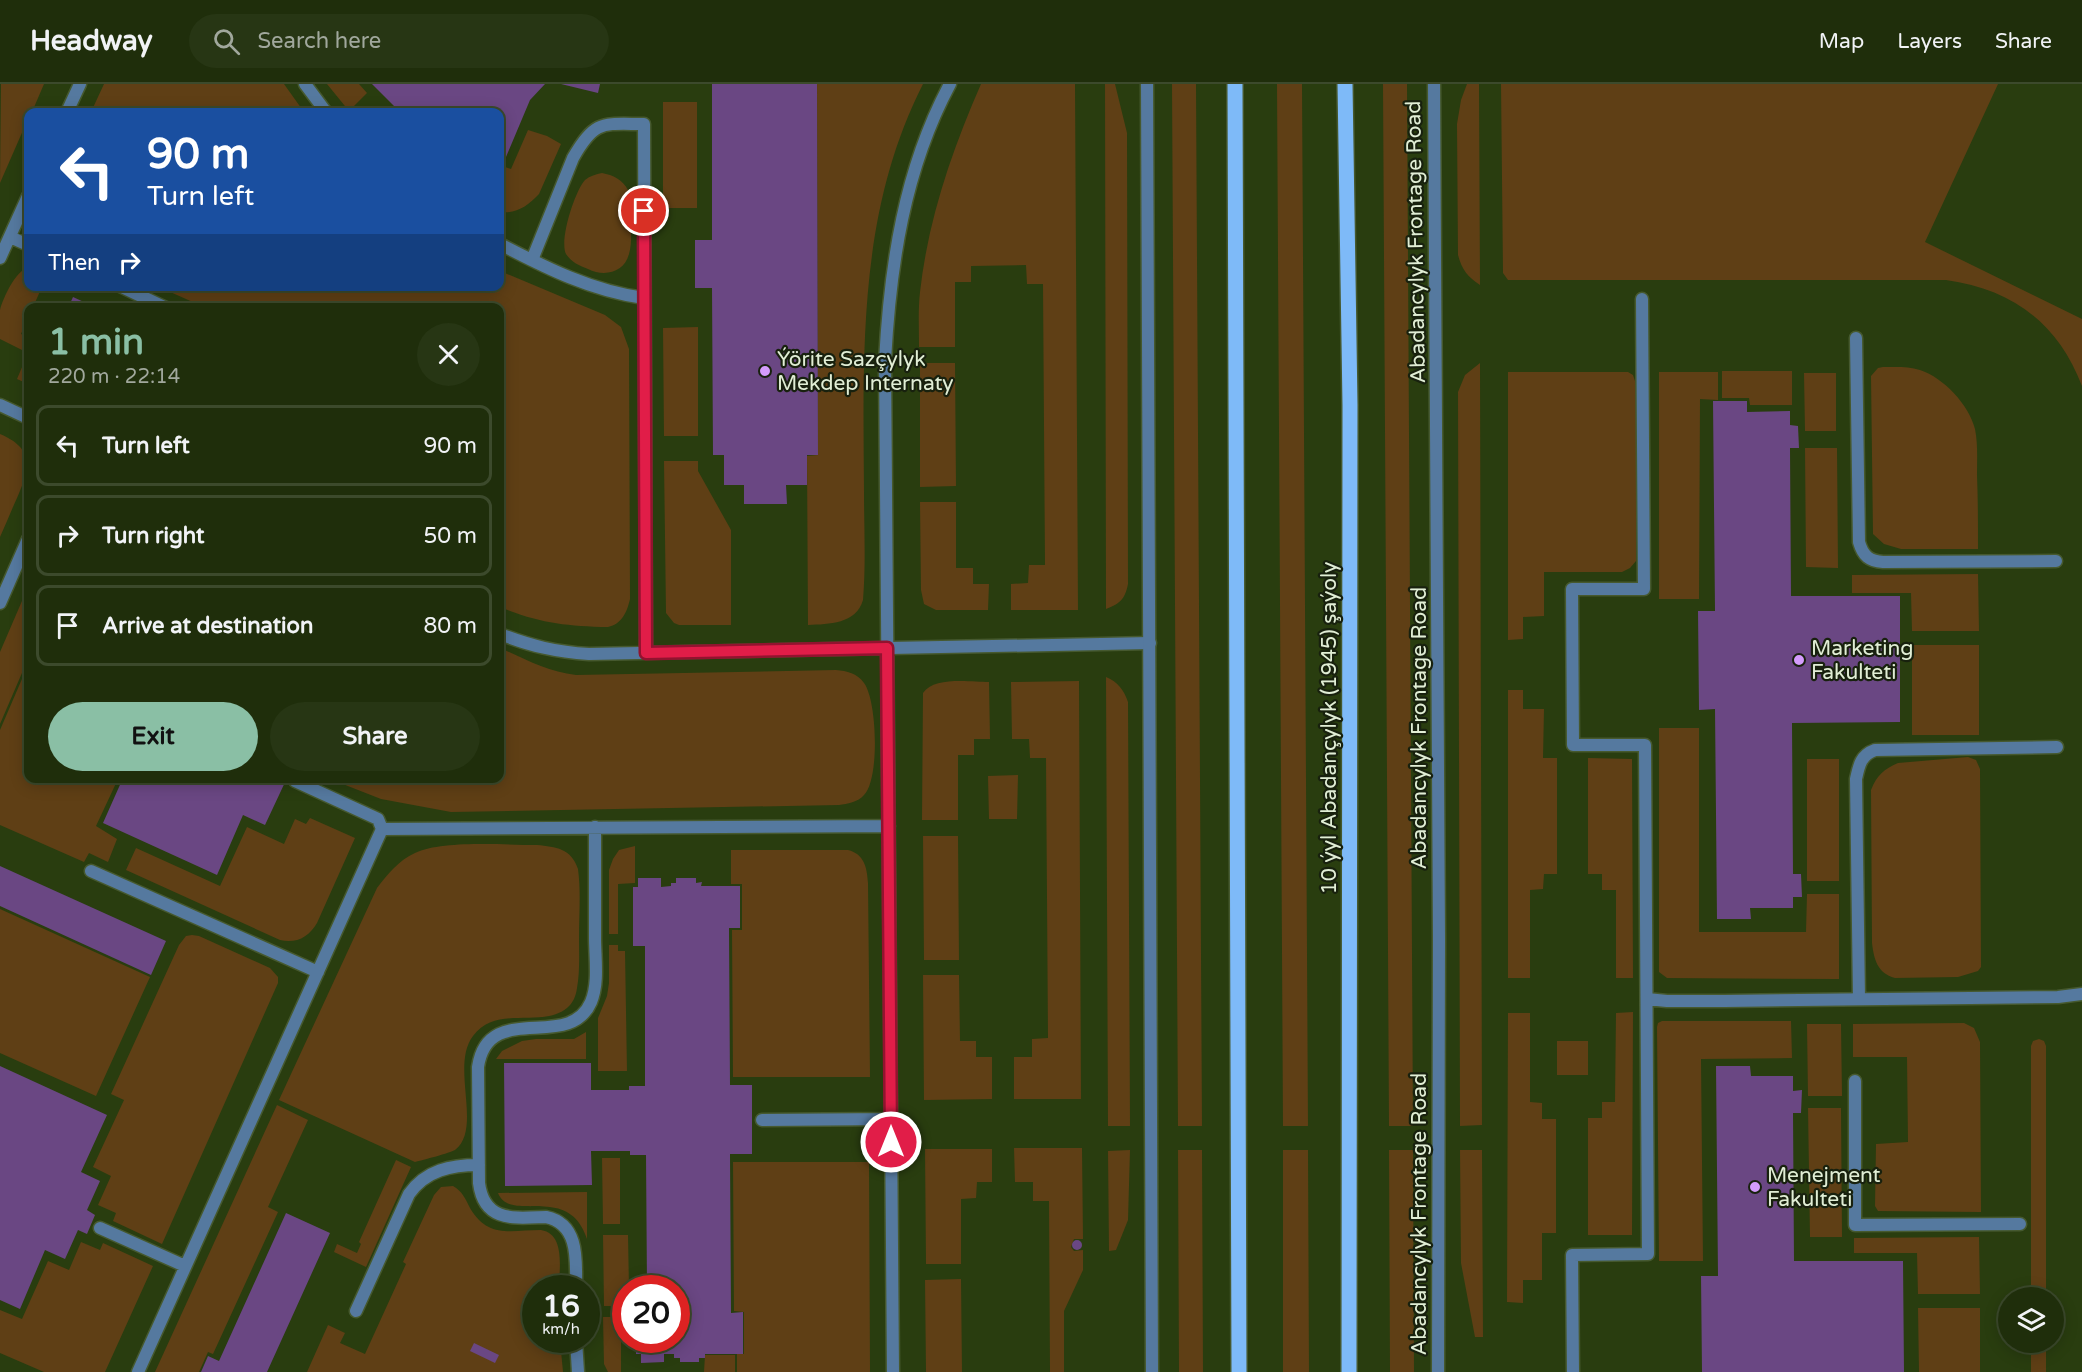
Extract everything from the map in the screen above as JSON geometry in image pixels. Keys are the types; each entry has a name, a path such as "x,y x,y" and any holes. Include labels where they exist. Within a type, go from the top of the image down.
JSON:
{"main road":[{"path":"1235,84 1239,1372"},
{"name":"10 ýyl Abadançylyk (1945) şaýoly","path":"1346,84 1350,405 1349,1372"}],"street":[{"path":"69,108 80,84"},
{"path":"305,84 323,108"},
{"path":"892,1372 885,361 888,313 901,219 927,138 950,84"},
{"path":"1147,84 1152,1372"},
{"name":"Abadancylyk Frontage Road","path":"1434,84 1439,926 1438,1372"},
{"path":"532,261 573,158 582,142 593,129 604,124 644,124 646,653"},
{"path":"0,258 24,205"},
{"path":"10,237 24,243"},
{"path":"504,246 586,284 623,295 644,298"},
{"path":"130,291 156,303"},
{"path":"1573,1372 1572,1255 1648,1254 1645,745 1573,745 1572,589 1644,589 1642,299"},
{"path":"1856,338 1859,542 1862,554 1872,561 1883,562 2056,561"},
{"path":"0,405 24,416"},
{"path":"0,603 24,548"},
{"path":"504,635 536,647 560,652 646,653 1149,643"},
{"path":"1859,999 1856,779 1860,762 1866,753 1875,750 2056,747"},
{"path":"138,1372 382,828 378,819 299,783"},
{"path":"382,828 889,826"},
{"path":"576,1275 575,1246 565,1227 546,1217 514,1218 496,1214 483,1201 480,1192 478,1067 484,1047 490,1040 507,1031 527,1027 553,1027 572,1022 580,1017 591,1002 596,976 595,827"},
{"path":"91,871 318,972"},
{"path":"1647,999 1667,1001 2058,997 2082,994"},
{"path":"1855,1081 1856,1226 2020,1224"},
{"path":"762,1120 891,1119"},
{"path":"356,1311 409,1194 416,1184 436,1171 462,1165 479,1165"},
{"path":"100,1228 185,1266"},
{"path":"577,1353 578,1372"}],"shaded area":[{"path":"1,84 44,84 34,108 24,108 24,128 0,183"},
{"path":"104,84 284,84 301,108 93,108"},
{"path":"327,84 359,84 367,93 352,108 347,108"},
{"path":"817,84 923,84 902,132 886,182 869,283 864,386 865,559 863,600 854,614 848,618 833,623 808,625 807,456 818,455"},
{"path":"981,84 1075,84 1078,610 1011,610 1011,584 1028,583 1029,565 1045,565 1043,284 1027,284 1026,265 971,266 971,282 955,282 955,347 919,347 919,299 935,212 960,134"},
{"path":"1105,84 1115,84 1127,133 1128,584 1121,600 1106,609"},
{"path":"1172,84 1196,84 1202,1126 1178,1126"},
{"path":"1277,84 1302,84 1308,1126 1283,1126"},
{"path":"1383,84 1407,84 1413,1126 1389,1126"},
{"path":"1467,84 1479,84 1480,285 1466,273 1458,255 1457,124 1461,100"},
{"path":"1501,84 1998,84 1925,242 2082,319 2082,386 2060,344 2030,313 1992,291 1946,280 1508,280 1503,273"},
{"path":"663,102 697,102 697,208 663,208"},
{"path":"528,130 547,136 561,144 539,194 521,208 504,212 504,166 511,169"},
{"path":"602,173 623,183 630,194 631,206 629,254 623,265 607,273 600,273 576,263 566,254 564,247 569,216 581,186 589,177"},
{"path":"23,270 24,291 40,291 35,303 24,303 24,327 21,334 24,335 24,351 0,339 0,310 7,292"},
{"path":"504,273 605,315 621,327 629,349 630,599 623,617 608,627 579,626 527,617 504,608 504,303 195,303 168,291 504,291"},
{"path":"698,327 698,436 664,436 663,328"},
{"path":"24,362 24,382 17,379"},
{"path":"920,363 955,363 956,486 920,487"},
{"path":"1480,363 1482,1125 1460,1126 1458,392 1465,375"},
{"path":"1878,368 1911,368 1938,379 1961,402 1972,420 1977,440 1978,549 1901,549 1884,544 1873,534 1871,376"},
{"path":"1722,371 1792,371 1792,405 1750,405 1749,398 1722,398"},
{"path":"1508,372 1628,372 1633,375 1636,384 1636,561 1622,572 1544,572 1544,616 1523,617 1523,639 1508,640"},
{"path":"1659,372 1718,372 1718,400 1700,399 1699,599 1659,599"},
{"path":"1804,373 1836,373 1836,431 1805,431"},
{"path":"0,434 19,446 24,453 24,480 0,537"},
{"path":"1805,448 1837,448 1838,568 1806,567"},
{"path":"664,461 698,461 698,471 731,530 731,625 679,625 674,623 666,613"},
{"path":"920,502 956,502 956,568 973,568 973,584 989,584 988,610 936,610 924,604 921,590"},
{"path":"1978,574 1979,631 1912,631 1911,593 1852,593 1852,575"},
{"path":"24,596 24,668 0,724 0,652"},
{"path":"1912,645 1979,645 1979,735 1912,735"},
{"path":"504,650 546,668 576,675 844,671 852,673 864,683 872,705 875,739 873,773 869,786 859,799 839,805 451,812 381,799 340,783 504,783"},
{"path":"24,674 24,783 116,783 96,826 117,839 108,862 89,853 84,862 0,825 0,730"},
{"path":"1106,677 1120,687 1128,702 1130,1126 1108,1126"},
{"path":"1079,681 1081,1099 1014,1099 1014,1057 1032,1057 1032,1039 1048,1038 1046,758 1030,758 1029,739 1012,739 1011,682"},
{"path":"944,682 989,682 990,739 974,739 974,755 958,755 958,820 922,820 923,693 935,684"},
{"path":"1508,690 1523,690 1523,709 1544,709 1543,758 1557,758 1557,874 1544,874 1543,889 1530,890 1530,978 1508,978"},
{"path":"1659,728 1699,728 1699,932 1806,932 1807,894 1839,894 1839,979 1667,978 1659,972"},
{"path":"1968,757 1976,760 1980,769 1981,967 1978,971 1958,977 1895,978 1889,976 1877,965 1872,943 1871,790 1882,773 1898,763"},
{"path":"1588,758 1632,759 1633,978 1616,978 1616,890 1602,890 1602,874 1588,874"},
{"path":"1807,759 1839,759 1839,881 1807,881"},
{"path":"1018,775 1017,819 989,819 988,776"},
{"path":"310,818 355,838 317,923 306,936 297,940 280,940 126,870 136,848 220,886 247,827 284,844 295,819 306,824"},
{"path":"923,836 958,836 959,960 924,960"},
{"path":"537,845 562,850 571,857 578,869 579,963 576,994 573,1002 567,1008 556,1014 494,1021 483,1026 473,1036 464,1063 466,1127 463,1140 455,1150 415,1162 279,1100 377,888 394,868 415,853 441,846"},
{"path":"635,846 635,883 618,884 618,934 609,934 609,870 619,850"},
{"path":"731,850 848,850 858,855 864,862 868,883 870,1077 733,1077 732,930 742,930 742,884 731,884"},
{"path":"0,909 150,977 96,1096 0,1053"},
{"path":"186,936 199,936 270,968 278,977 278,983 162,1244 113,1221 116,1213 98,1205 111,1176 93,1167 124,1100 111,1094 179,945"},
{"path":"609,945 618,945 618,951 625,951 627,1071 598,1071 598,1018 607,996 609,983"},
{"path":"923,975 959,975 960,1041 976,1041 976,1057 992,1057 992,1099 924,1100"},
{"path":"1633,1012 1632,1235 1588,1235 1588,1118 1602,1118 1602,1102 1615,1102 1616,1013"},
{"path":"1508,1013 1530,1013 1530,1102 1542,1103 1542,1119 1556,1119 1556,1233 1542,1233 1542,1280 1523,1280 1523,1303 1507,1302"},
{"path":"1662,1021 1791,1021 1792,1058 1701,1059 1703,1261 1659,1261 1657,1027"},
{"path":"1964,1023 1974,1028 1980,1042 1981,1212 1878,1211 1875,1206 1876,1144 1908,1142 1907,1057 1853,1057 1853,1024"},
{"path":"1807,1024 1841,1024 1842,1096 1808,1096"},
{"path":"586,1032 586,1059 496,1059 502,1051 522,1041 574,1039"},
{"path":"2039,1039 2044,1041 2046,1046 2046,1287 2031,1287 2031,1046 2033,1041"},
{"path":"1557,1041 1588,1041 1588,1075 1557,1075"},
{"path":"277,1105 308,1120 268,1207 278,1212 213,1354 208,1352 199,1372 155,1372"},
{"path":"1808,1108 1841,1108 1842,1237 1810,1237"},
{"path":"1014,1148 1082,1148 1083,1239 1074,1239 1071,1247 1074,1251 1083,1250 1083,1270 1064,1311 1064,1372 1050,1372 1049,1201 1033,1201 1033,1182 1015,1182"},
{"path":"925,1149 992,1149 992,1182 977,1182 976,1198 961,1199 961,1264 926,1264"},
{"path":"1130,1150 1128,1220 1116,1250 1109,1251 1108,1151"},
{"path":"1178,1150 1202,1150 1203,1372 1179,1372"},
{"path":"1283,1150 1308,1150 1309,1372 1283,1372"},
{"path":"1389,1150 1413,1150 1414,1372 1390,1372"},
{"path":"1460,1150 1482,1150 1483,1337 1475,1337 1461,1263"},
{"path":"602,1158 620,1158 620,1224 603,1224"},
{"path":"396,1160 411,1167 366,1267 334,1252 337,1244 357,1253 361,1244 359,1242"},
{"path":"733,1162 869,1162 870,1372 737,1372 737,1354 744,1354 744,1312 734,1311"},
{"path":"453,1186 465,1198 477,1218 492,1229 501,1231 541,1230 554,1238 558,1245 560,1275 522,1275 522,1353 561,1353 563,1372 307,1372 328,1325 345,1333 340,1343 365,1354 406,1264 403,1262 434,1195 441,1187"},
{"path":"587,1192 587,1239 578,1222 567,1212 540,1206 514,1205 505,1202 498,1193"},
{"path":"603,1235 628,1235 629,1275 612,1275 612,1306 604,1306"},
{"path":"1979,1237 1980,1294 1918,1294 1917,1253 1854,1253 1854,1238"},
{"path":"81,1242 100,1250 103,1243 153,1266 105,1372 44,1372 0,1353 0,1310 22,1319 48,1261 69,1270"},
{"path":"961,1279 962,1372 926,1372 925,1280"},
{"path":"1918,1308 1980,1308 1980,1372 1919,1372"},
{"path":"603,1317 612,1317 612,1353 621,1353 621,1372 608,1372 604,1364"},
{"path":"2031,1353 2046,1353 2046,1372 2031,1372"},
{"path":"705,1355 735,1355 735,1372 704,1372"}],"building":[{"path":"372,84 545,84 530,100 506,157 504,156 504,108 396,108"},
{"path":"561,84 600,84 598,93"},
{"name":"Ýörite Sazçylyk Mekdep Internaty","path":"712,84 817,84 818,455 807,455 807,485 786,485 787,504 744,504 744,485 724,485 724,455 713,455 712,288 695,288 695,240 712,240"},
{"path":"73,297 86,303 70,303"},
{"name":"Marketing Fakulteti","path":"1713,401 1747,401 1747,412 1790,411 1790,425 1798,426 1799,448 1790,448 1791,596 1900,596 1900,722 1792,723 1793,874 1801,874 1802,897 1793,897 1793,908 1750,908 1751,919 1717,919 1715,709 1699,710 1698,611 1715,611"},
{"path":"121,783 285,783 265,825 243,815 217,875 103,823"},
{"path":"0,866 166,941 151,975 0,906"},
{"path":"638,878 661,878 661,887 676,883 676,878 696,878 696,883 702,882 701,886 740,886 740,928 729,928 730,1085 752,1085 752,1154 730,1154 731,1313 743,1312 743,1354 705,1354 705,1358 699,1358 699,1362 680,1362 680,1358 674,1358 674,1354 664,1354 664,1362 641,1363 641,1354 636,1354 690,1353 690,1275 647,1275 646,1155 630,1155 630,1151 591,1151 592,1185 505,1186 504,1063 591,1063 591,1090 629,1090 629,1086 645,1086 645,946 633,946 633,887 638,887"},
{"path":"0,1066 107,1115 81,1172 100,1181 87,1210 95,1215 87,1234 78,1230 65,1259 45,1250 20,1309 0,1300"},
{"name":"Menejment Fakulteti","path":"1716,1066 1750,1066 1751,1076 1793,1076 1793,1091 1802,1090 1801,1113 1793,1113 1794,1261 1903,1261 1904,1372 1702,1372 1701,1276 1718,1276"},
{"path":"286,1213 330,1233 267,1372 201,1372 208,1356 219,1361"},
{"path":"1077,1240 1082,1245 1077,1250 1072,1245"},
{"path":"474,1343 499,1355 495,1363 470,1351"}],"place":[{"name":"Ýörite Sazçylyk Mekdep Internaty","path":"765,371"},
{"name":"Marketing Fakulteti","path":"1799,660"},
{"name":"Menejment Fakulteti","path":"1755,1187"}],"route":[{"path":"644,211 646,653 887,648 891,1142"}]}
